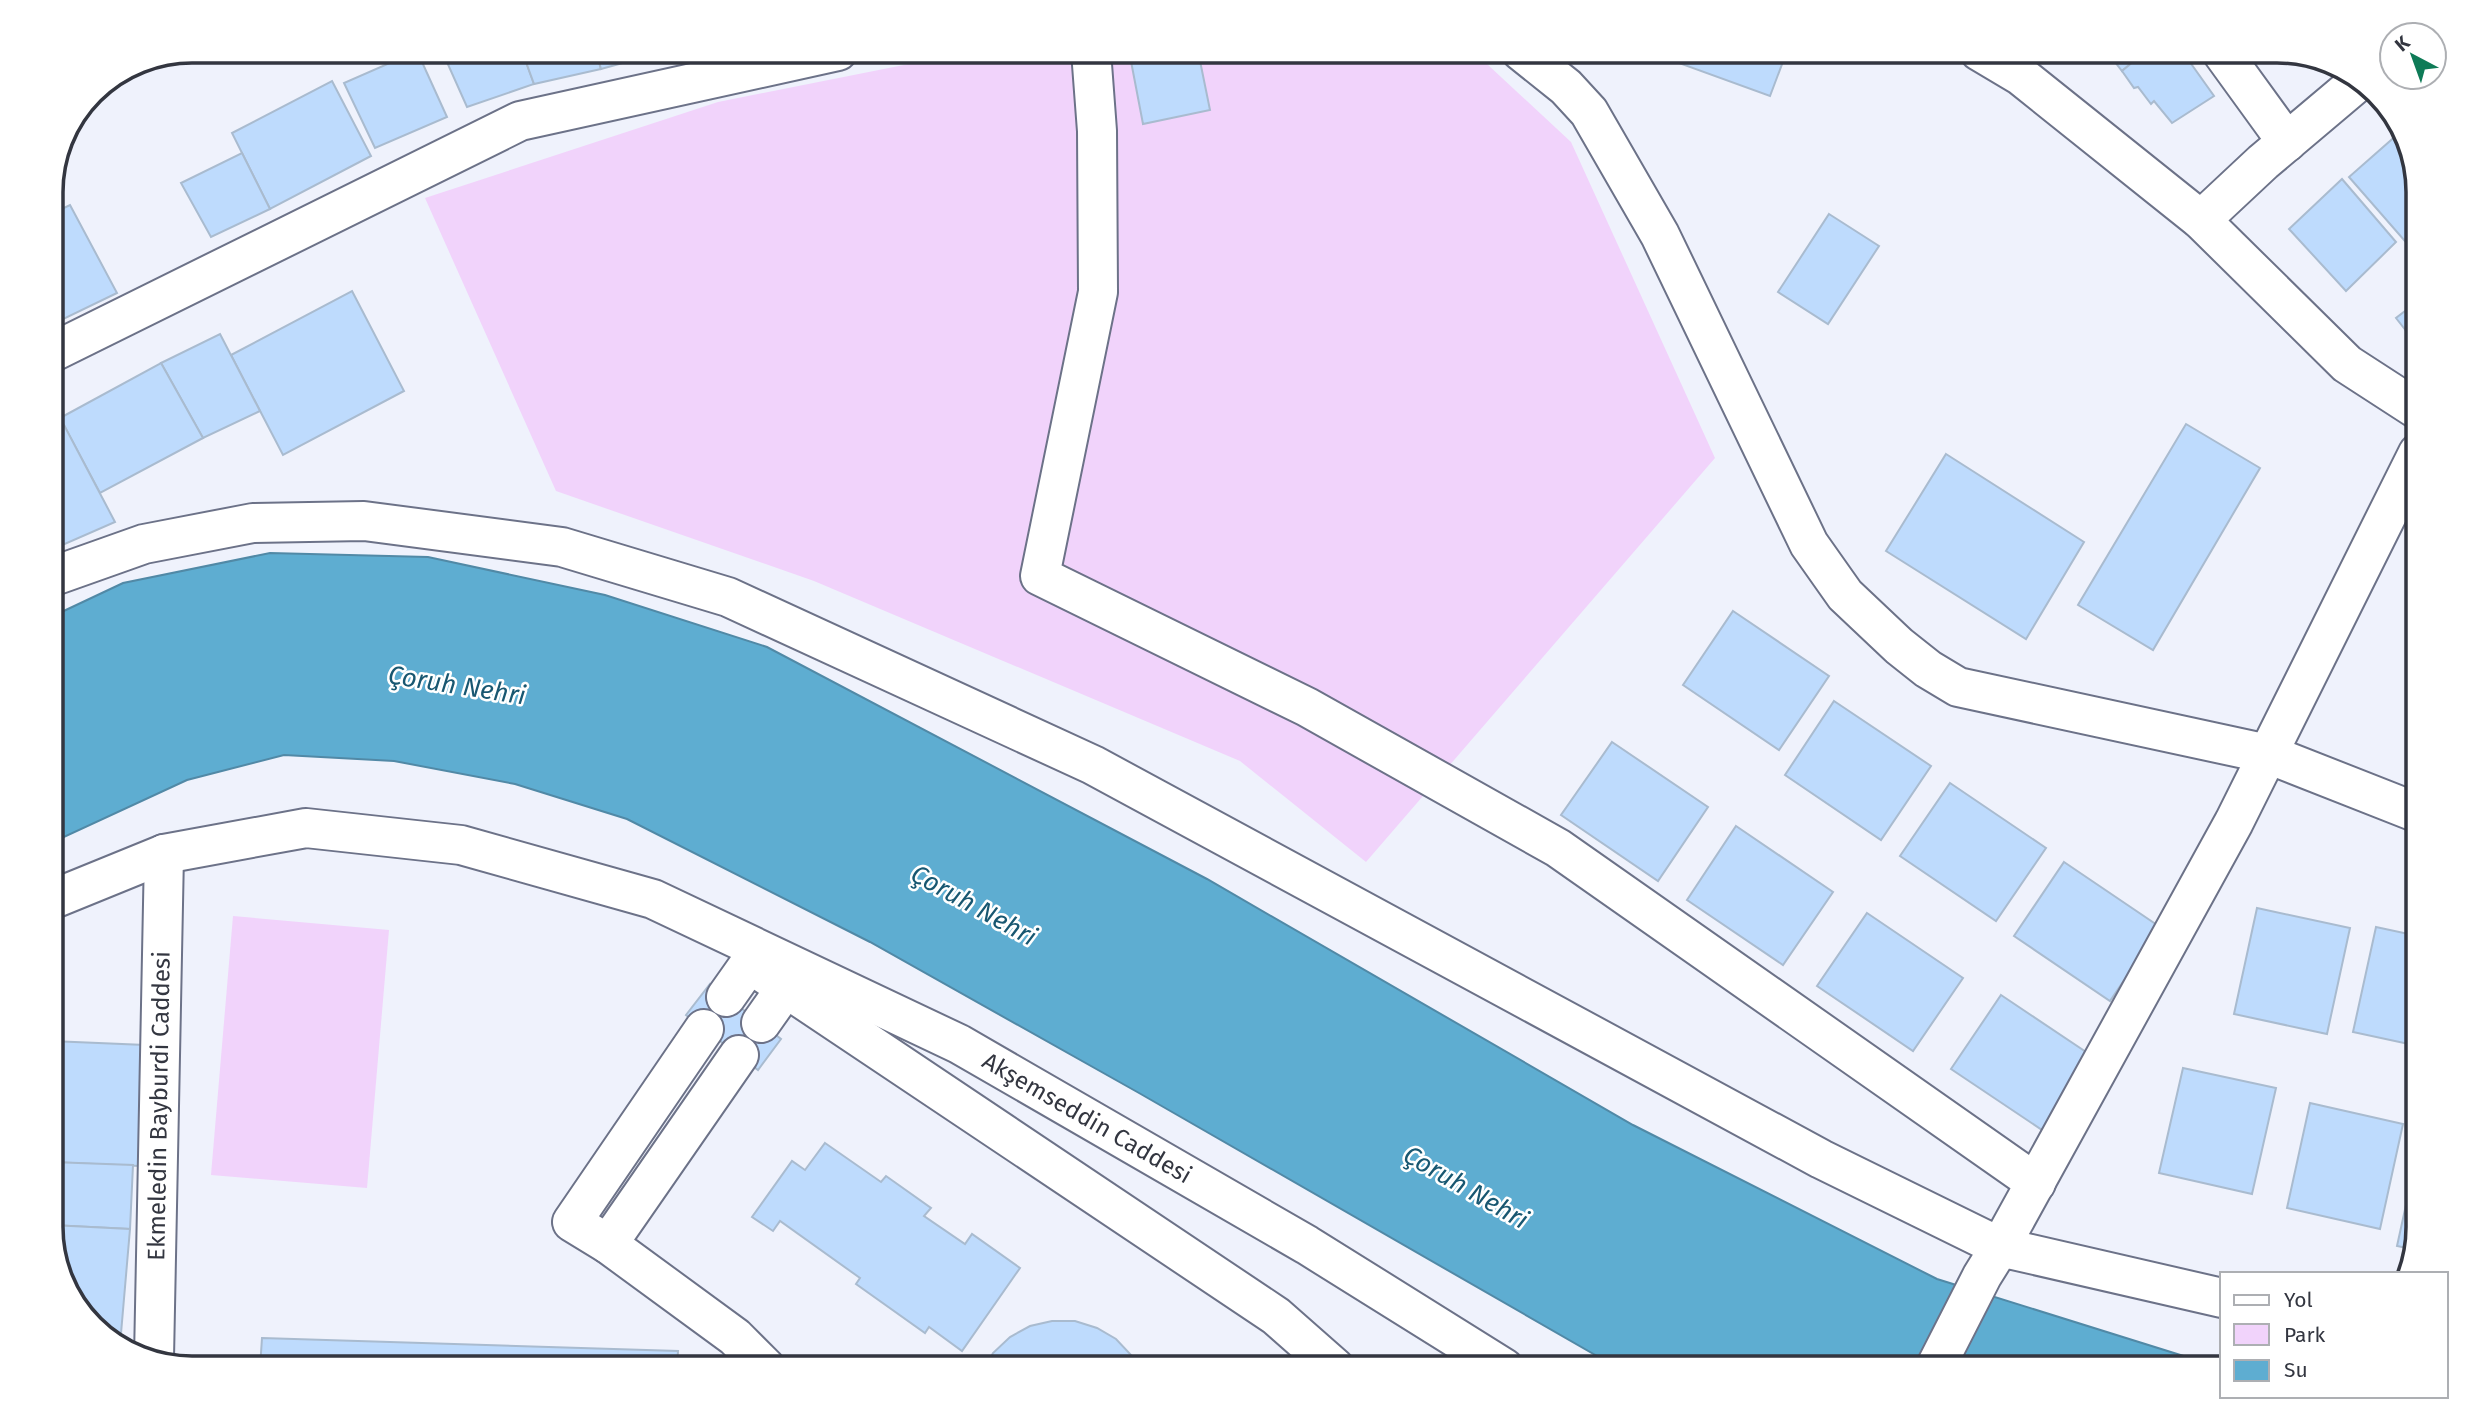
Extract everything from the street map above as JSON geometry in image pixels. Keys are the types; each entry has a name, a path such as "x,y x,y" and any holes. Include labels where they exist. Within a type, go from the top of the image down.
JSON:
{"street":[{"path":"63,347 520,121 783,63"},
{"path":"1092,63 1097,131 1098,292 1040,576 1307,707 1558,848 2036,1183"},
{"path":"1536,63 1566,87 1589,112 1660,235 1809,544 1845,595 1899,646 1928,669 1958,687 2268,754 2406,808"},
{"path":"1999,63 2021,76 2201,220 2347,364 2406,402"},
{"path":"2230,63 2287,142"},
{"path":"2201,220 2351,87"},
{"path":"1941,1356 2234,822 2406,477"},
{"path":"63,573 144,544 253,523 363,521 562,547 729,597 1093,765 1808,1152 1991,1261 2220,1298"},
{"name":"Akşemseddin Caddesi","path":"63,895 164,854 306,828 461,845 653,899 959,1044 1307,1245 1485,1356"},
{"name":"Ekmeledin Bayburdi Caddesi","path":"154,1350 164,854"},
{"name":"Akşemseddin Caddesi","path":"653,899 1276,1316 1321,1356"},
{"path":"726,997 750,963"},
{"path":"761,1024 785,989"},
{"path":"608,1244 734,1061 700,1036 572,1222 608,1244 734,1337 754,1356"}],"green space":[{"path":"914,63 1486,63 1571,142 1715,458 1366,862 1240,761 814,581 556,491 425,198 718,102"},
{"path":"233,916 389,930 367,1188 211,1175"}],"water":[{"name":"Çoruh Nehri","path":"270,553 428,557 605,595 767,647 1207,879 1633,1125 1937,1279 2184,1356 1597,1356 870,942 627,819 515,784 394,761 284,755 187,780 63,837 63,611 123,583"}],"building":[{"path":"390,63 422,63 447,117 375,148 344,83"},
{"path":"447,63 526,63 534,84 467,107"},
{"path":"526,63 599,63 601,69 534,84"},
{"path":"599,63 623,63 601,69"},
{"path":"1131,63 1200,63 1210,110 1143,124"},
{"path":"1679,63 1782,63 1770,96"},
{"path":"2116,63 2132,63 2122,71"},
{"path":"2132,63 2191,63 2214,96 2172,123 2154,101 2151,104 2138,87 2134,88 2122,71"},
{"path":"332,81 371,156 270,209 232,133"},
{"path":"2394,138 2404,167 2406,184 2406,242 2349,177"},
{"path":"242,153 270,209 211,237 181,183"},
{"path":"2342,179 2396,242 2346,291 2289,229"},
{"path":"70,205 117,293 63,319 63,208"},
{"path":"1829,214 1879,246 1828,324 1778,292"},
{"path":"352,291 404,391 283,455 231,355"},
{"path":"2406,310 2406,331 2396,318"},
{"path":"220,334 260,411 203,438 161,363"},
{"path":"161,363 203,438 100,493 63,424 63,416"},
{"path":"2186,424 2260,468 2153,650 2078,605"},
{"path":"63,425 115,522 63,545"},
{"path":"1946,454 2084,542 2026,639 1886,551"},
{"path":"1733,611 1829,676 1779,750 1683,685"},
{"path":"1834,701 1931,766 1881,840 1785,775"},
{"path":"1612,742 1708,807 1658,881 1561,815"},
{"path":"1950,783 2046,848 1996,921 1900,856"},
{"path":"1736,826 1833,892 1783,965 1687,900"},
{"path":"2064,862 2160,927 2110,1001 2014,936"},
{"path":"2257,908 2350,928 2327,1034 2234,1014"},
{"path":"1867,913 1963,978 1913,1051 1817,986"},
{"path":"2376,927 2406,933 2406,1043 2353,1032"},
{"path":"710,984 781,1039 758,1070 686,1015"},
{"path":"2001,995 2098,1060 2048,1134 1951,1069"},
{"path":"63,1042 145,1045 139,1166 63,1163"},
{"path":"2183,1068 2276,1088 2252,1194 2159,1173"},
{"path":"2310,1103 2403,1124 2380,1229 2287,1208"},
{"path":"825,1143 881,1182 886,1176 931,1208 924,1216 965,1244 972,1234 1020,1268 962,1351 929,1327 925,1333 856,1284 860,1278 780,1221 773,1231 752,1217 792,1161 805,1170"},
{"path":"63,1162 133,1165 130,1229 63,1226"},
{"path":"2406,1205 2404,1247 2397,1246"},
{"path":"63,1226 130,1229 121,1334 101,1318 80,1291 67,1260"},
{"path":"1052,1321 1075,1321 1097,1328 1116,1339 1132,1356 991,1356 1010,1337 1030,1326"},
{"path":"262,1338 678,1351 678,1356 261,1356"}]}
